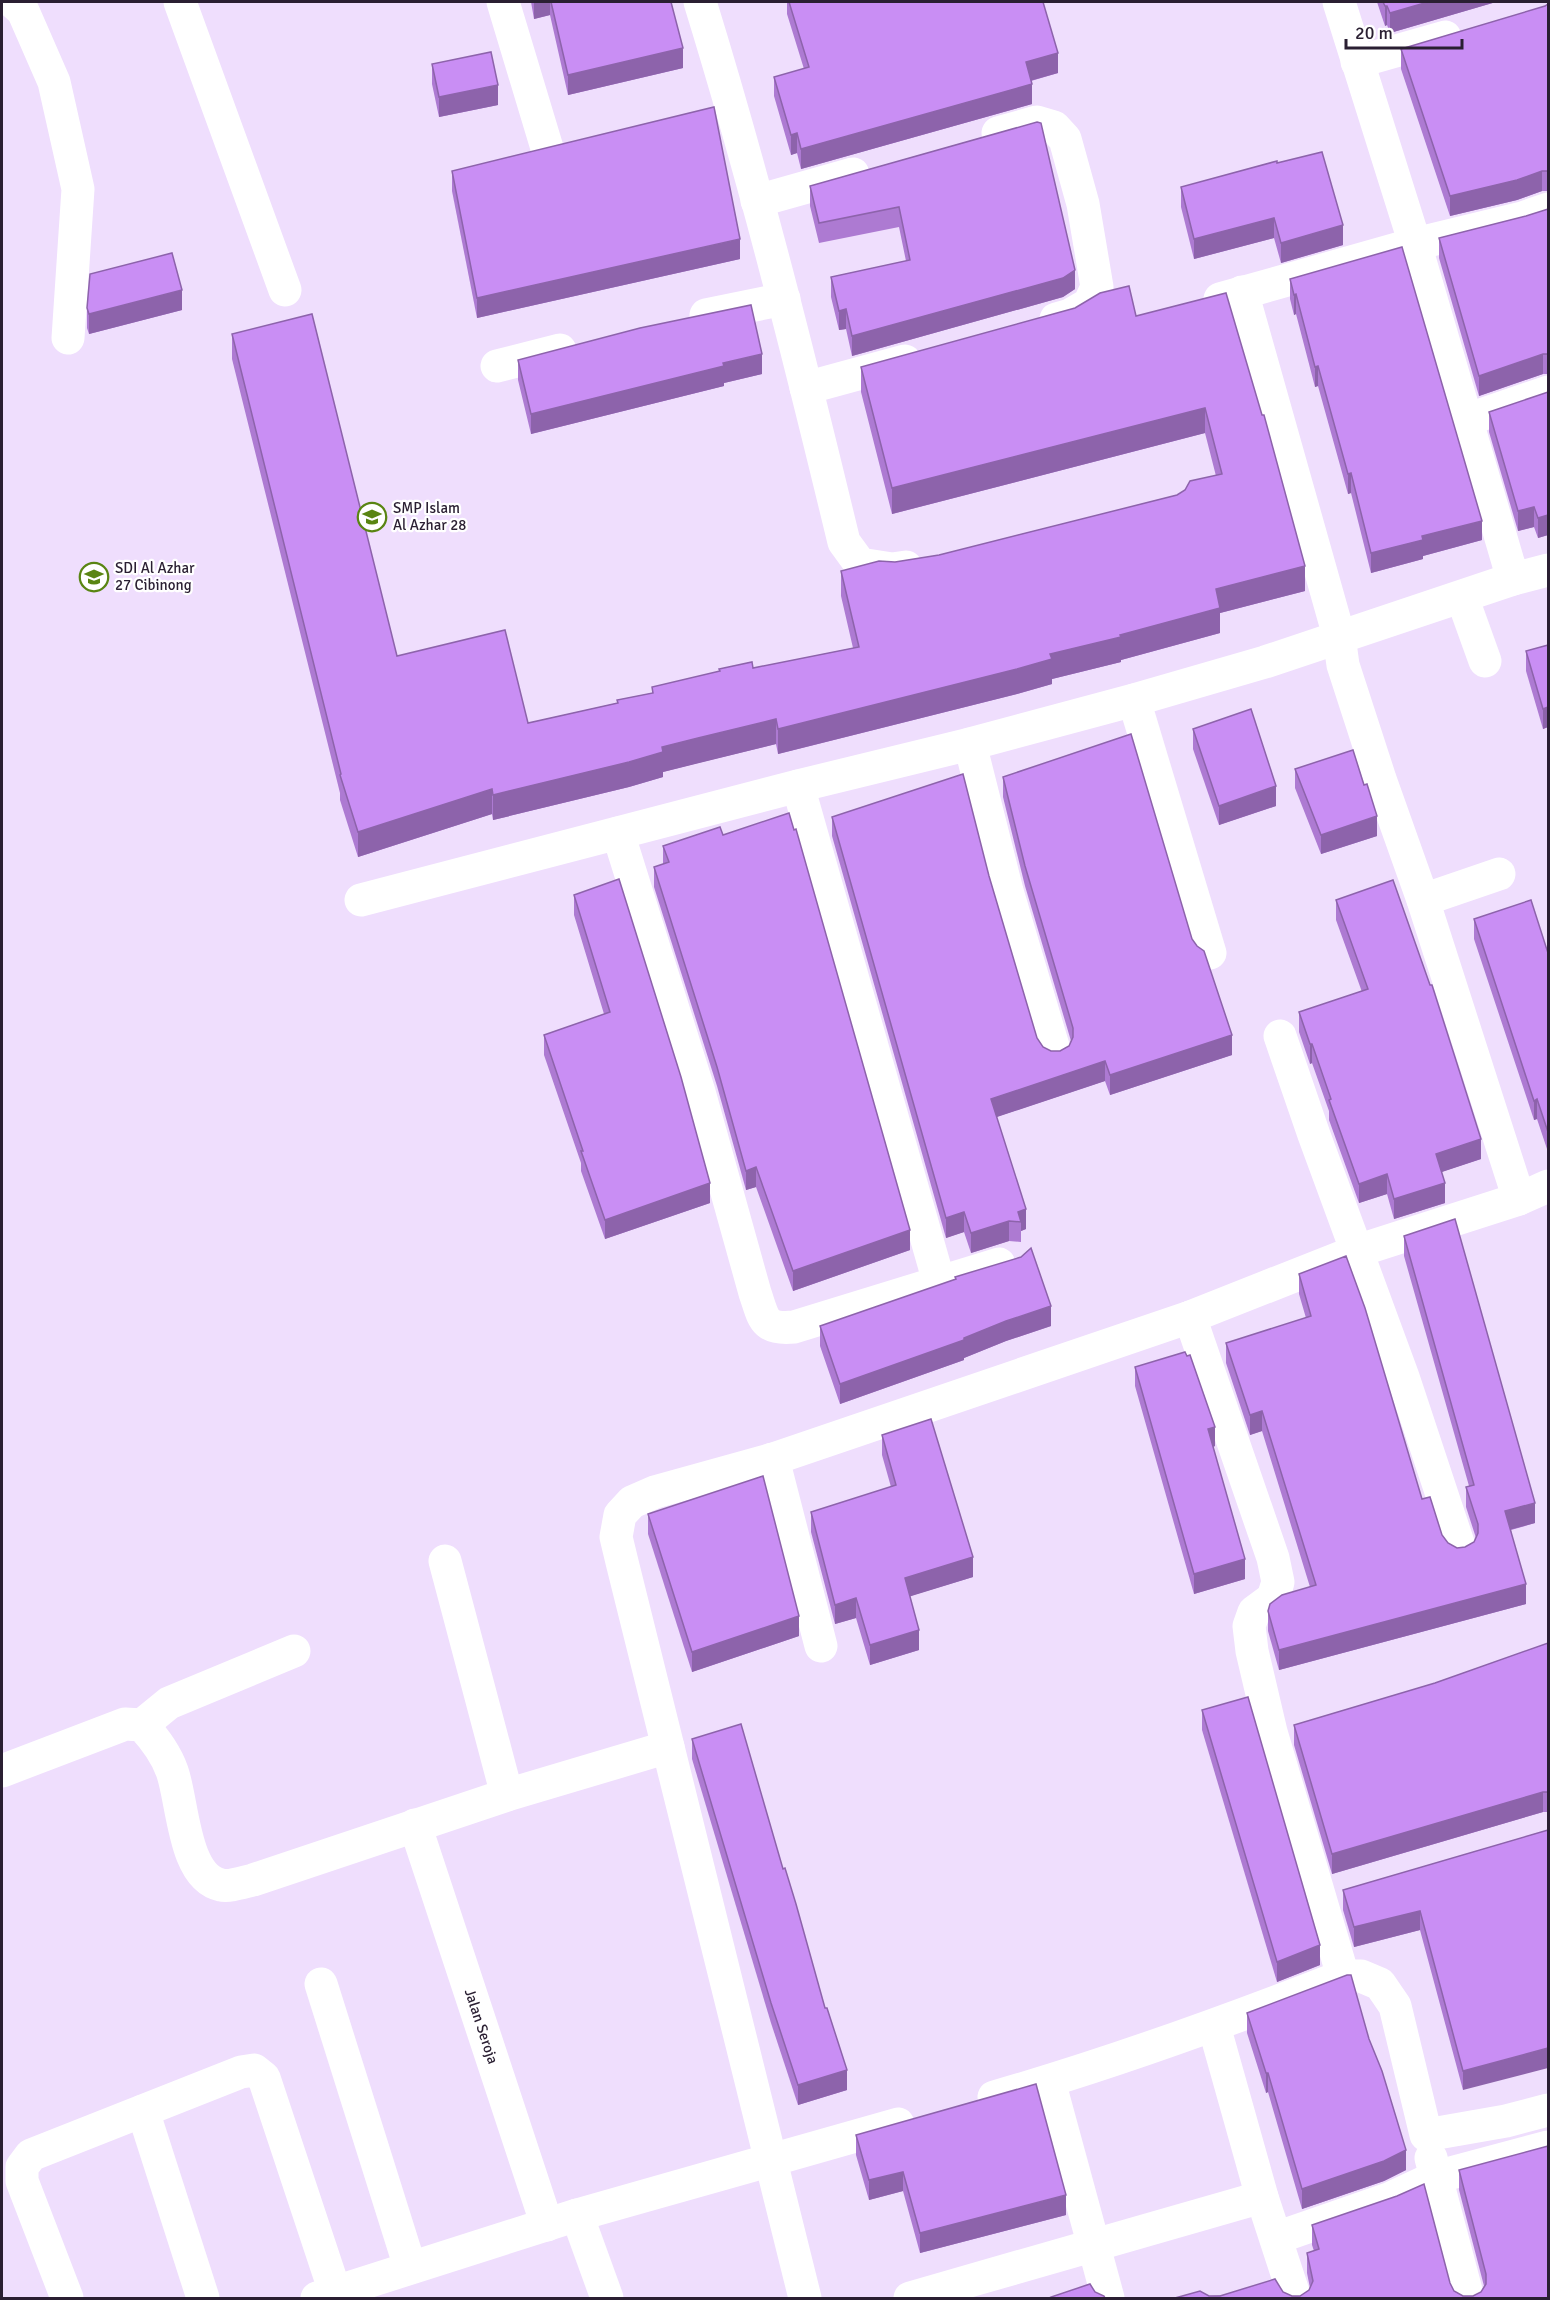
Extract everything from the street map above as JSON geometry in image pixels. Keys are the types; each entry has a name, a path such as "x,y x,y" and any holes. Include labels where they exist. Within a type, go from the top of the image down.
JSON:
{"street":[{"path":"13,2 23,11 54,82 78,189 68,338"},
{"path":"180,2 285,290"},
{"path":"503,2 559,145 515,157"},
{"path":"700,2 731,103 784,299 844,542 860,564 892,569 934,562"},
{"path":"1339,2 1415,244 1513,579"},
{"path":"1357,62 1475,28"},
{"path":"697,112 731,103"},
{"path":"970,141 1037,122 1054,126 1065,140 1083,204 1097,288 1089,304 1070,315 1024,327"},
{"path":"757,201 880,166"},
{"path":"1188,308 1548,209"},
{"path":"1242,292 1339,636 1343,665 1423,900 1519,1199"},
{"path":"681,320 784,299"},
{"path":"497,366 590,342"},
{"path":"806,388 933,353"},
{"path":"1466,420 1548,392"},
{"path":"361,900 1134,700 1265,662 1513,579 1548,570"},
{"path":"1462,597 1485,662"},
{"path":"1134,700 1210,953"},
{"path":"970,744 1006,891 1055,1053"},
{"path":"798,786 939,1282"},
{"path":"618,833 699,1092 754,1293 765,1321 778,1329 795,1327 1015,1259"},
{"path":"1423,900 1499,874"},
{"path":"1280,1036 1403,1377 1460,1549"},
{"path":"805,2298 616,1537 620,1515 632,1502 656,1492 773,1459 1190,1317 1357,1251 1519,1199 1548,1186"},
{"path":"1190,1317 1273,1558 1278,1582 1273,1598 1254,1612 1249,1626 1271,1732 1331,1894 1343,1976"},
{"path":"773,1459 821,1646"},
{"path":"445,1561 507,1795"},
{"path":"2,1771 125,1724 142,1725 169,1703 294,1651"},
{"path":"1271,1732 1305,1722"},
{"path":"142,1725 155,1739 172,1771 193,1860 204,1877 222,1886 253,1880 507,1795 668,1747"},
{"name":"Jalan Seroja","path":"416,1825 562,2220 607,2298"},
{"path":"970,2103 1049,2081 1214,2026 1343,1976 1361,1976 1380,1984 1395,2006 1468,2298"},
{"path":"321,1984 410,2267"},
{"path":"1214,2026 1262,2197 1291,2287 1256,2285"},
{"path":"67,2298 22,2181 22,2167 31,2155 241,2072 254,2070 264,2078 330,2297 410,2267 562,2220 926,2116"},
{"path":"1049,2081 1108,2298"},
{"path":"1426,2135 1506,2121 1548,2110"},
{"path":"143,2111 203,2298"},
{"path":"1276,2238 1390,2198 1436,2177 1548,2147"},
{"path":"923,2297 1092,2244 1262,2197"}],"building":[{"path":"551,2 671,2 683,48 568,75"},
{"path":"789,2 1043,2 1058,53 1026,62 1032,84 801,149 797,133 791,135 774,77 809,67"},
{"path":"1383,2 1428,2 1390,13"},
{"path":"1548,4 1548,171 1450,196 1401,49"},
{"path":"491,52 498,85 439,97 432,64"},
{"path":"714,107 740,239 477,298 452,171"},
{"path":"1037,122 1041,123 1075,270 1063,278 852,336 846,309 839,311 831,277 910,260 899,207 819,223 810,186"},
{"path":"1322,152 1343,225 1281,243 1274,218 1194,239 1181,187 1277,161 1277,163"},
{"path":"1548,209 1548,354 1479,376 1439,238"},
{"path":"1402,247 1482,521 1422,536 1423,540 1371,553 1351,473 1348,474 1318,366 1315,367 1290,279"},
{"path":"172,253 182,290 89,314 87,308 90,274"},
{"path":"1129,286 1136,316 1226,293 1262,415 1264,415 1305,566 1216,589 1220,608 1120,635 1121,637 1050,654 1052,659 1017,669 778,729 776,719 698,738 662,747 663,752 629,762 493,795 492,789 358,832 340,775 232,334 312,314 397,656 505,630 528,723 618,703 617,700 653,693 652,687 720,671 719,669 752,662 753,668 859,647 841,571 879,561 895,562 939,555 1177,495 1185,490 1190,481 1222,474 1205,408 892,488 861,367 1075,308 1100,293"},
{"path":"751,305 762,354 723,363 724,366 531,414 518,360 640,328"},
{"path":"1548,392 1548,515 1538,518 1534,507 1518,511 1489,412"},
{"path":"1548,645 1548,707 1543,709 1526,651"},
{"path":"1251,709 1276,786 1219,806 1193,729"},
{"path":"1131,734 1192,939 1204,951 1232,1035 1110,1075 1105,1061 991,1099 1026,1209 1018,1212 1021,1222 1009,1221 971,1233 964,1212 946,1218 832,817 963,774 989,876 1037,1038 1043,1047 1051,1051 1060,1051 1069,1046 1073,1037 1073,1028 1025,866 1003,777"},
{"path":"1353,750 1377,816 1321,835 1295,769"},
{"path":"789,813 794,830 796,829 910,1230 793,1271 756,1167 746,1171 717,1067 654,867 669,862 663,846 720,827 723,835"},
{"path":"619,879 681,1077 710,1183 605,1220 544,1035 610,1012 574,895"},
{"path":"1393,880 1430,985 1432,985 1481,1139 1436,1154 1445,1183 1394,1199 1387,1174 1359,1184 1299,1012 1368,989 1336,900"},
{"path":"1531,900 1548,953 1548,1132 1537,1099 1534,1101 1474,919"},
{"path":"1455,1219 1535,1503 1505,1511 1526,1584 1279,1650 1268,1611 1270,1604 1282,1595 1316,1585 1262,1411 1250,1415 1226,1343 1311,1316 1299,1274 1346,1256 1365,1308 1422,1499 1430,1497 1442,1535 1448,1543 1457,1548 1465,1547 1474,1542 1478,1533 1478,1524 1466,1487 1474,1485 1404,1236"},
{"path":"1031,1248 1051,1306 840,1384 820,1326 956,1279 955,1277 1021,1257"},
{"path":"1185,1352 1187,1356 1190,1355 1215,1427 1208,1429 1245,1559 1194,1574 1135,1367"},
{"path":"931,1419 973,1557 905,1578 919,1630 870,1645 856,1598 835,1605 811,1512 896,1485 882,1435"},
{"path":"763,1476 799,1616 692,1652 648,1514"},
{"path":"1548,1643 1548,1792 1332,1854 1294,1725 1435,1683"},
{"path":"1248,1697 1320,1945 1277,1962 1202,1710"},
{"path":"741,1724 825,2008 827,2008 847,2070 798,2085 692,1739"},
{"path":"1548,1830 1548,2048 1463,2071 1420,1911 1354,1927 1343,1890"},
{"path":"1351,1975 1369,2039 1382,2071 1406,2150 1384,2161 1302,2189 1268,2073 1266,2073 1247,2013"},
{"path":"1036,2084 1066,2195 920,2233 903,2172 869,2180 856,2135"},
{"path":"1548,2146 1548,2298 1175,2298 1200,2291 1209,2296 1220,2296 1275,2279 1283,2292 1292,2296 1300,2296 1309,2290 1313,2281 1307,2253 1319,2249 1312,2225 1397,2196 1424,2184 1450,2283 1454,2291 1463,2296 1473,2296 1481,2292 1486,2284 1486,2274 1459,2170"},
{"path":"1090,2284 1095,2292 1105,2298 1051,2297"}],"place":[{"name":"SMP Islam Al Azhar 28","path":"372,517"},
{"name":"SDI Al Azhar 27 Cibinong","path":"94,577"}]}
